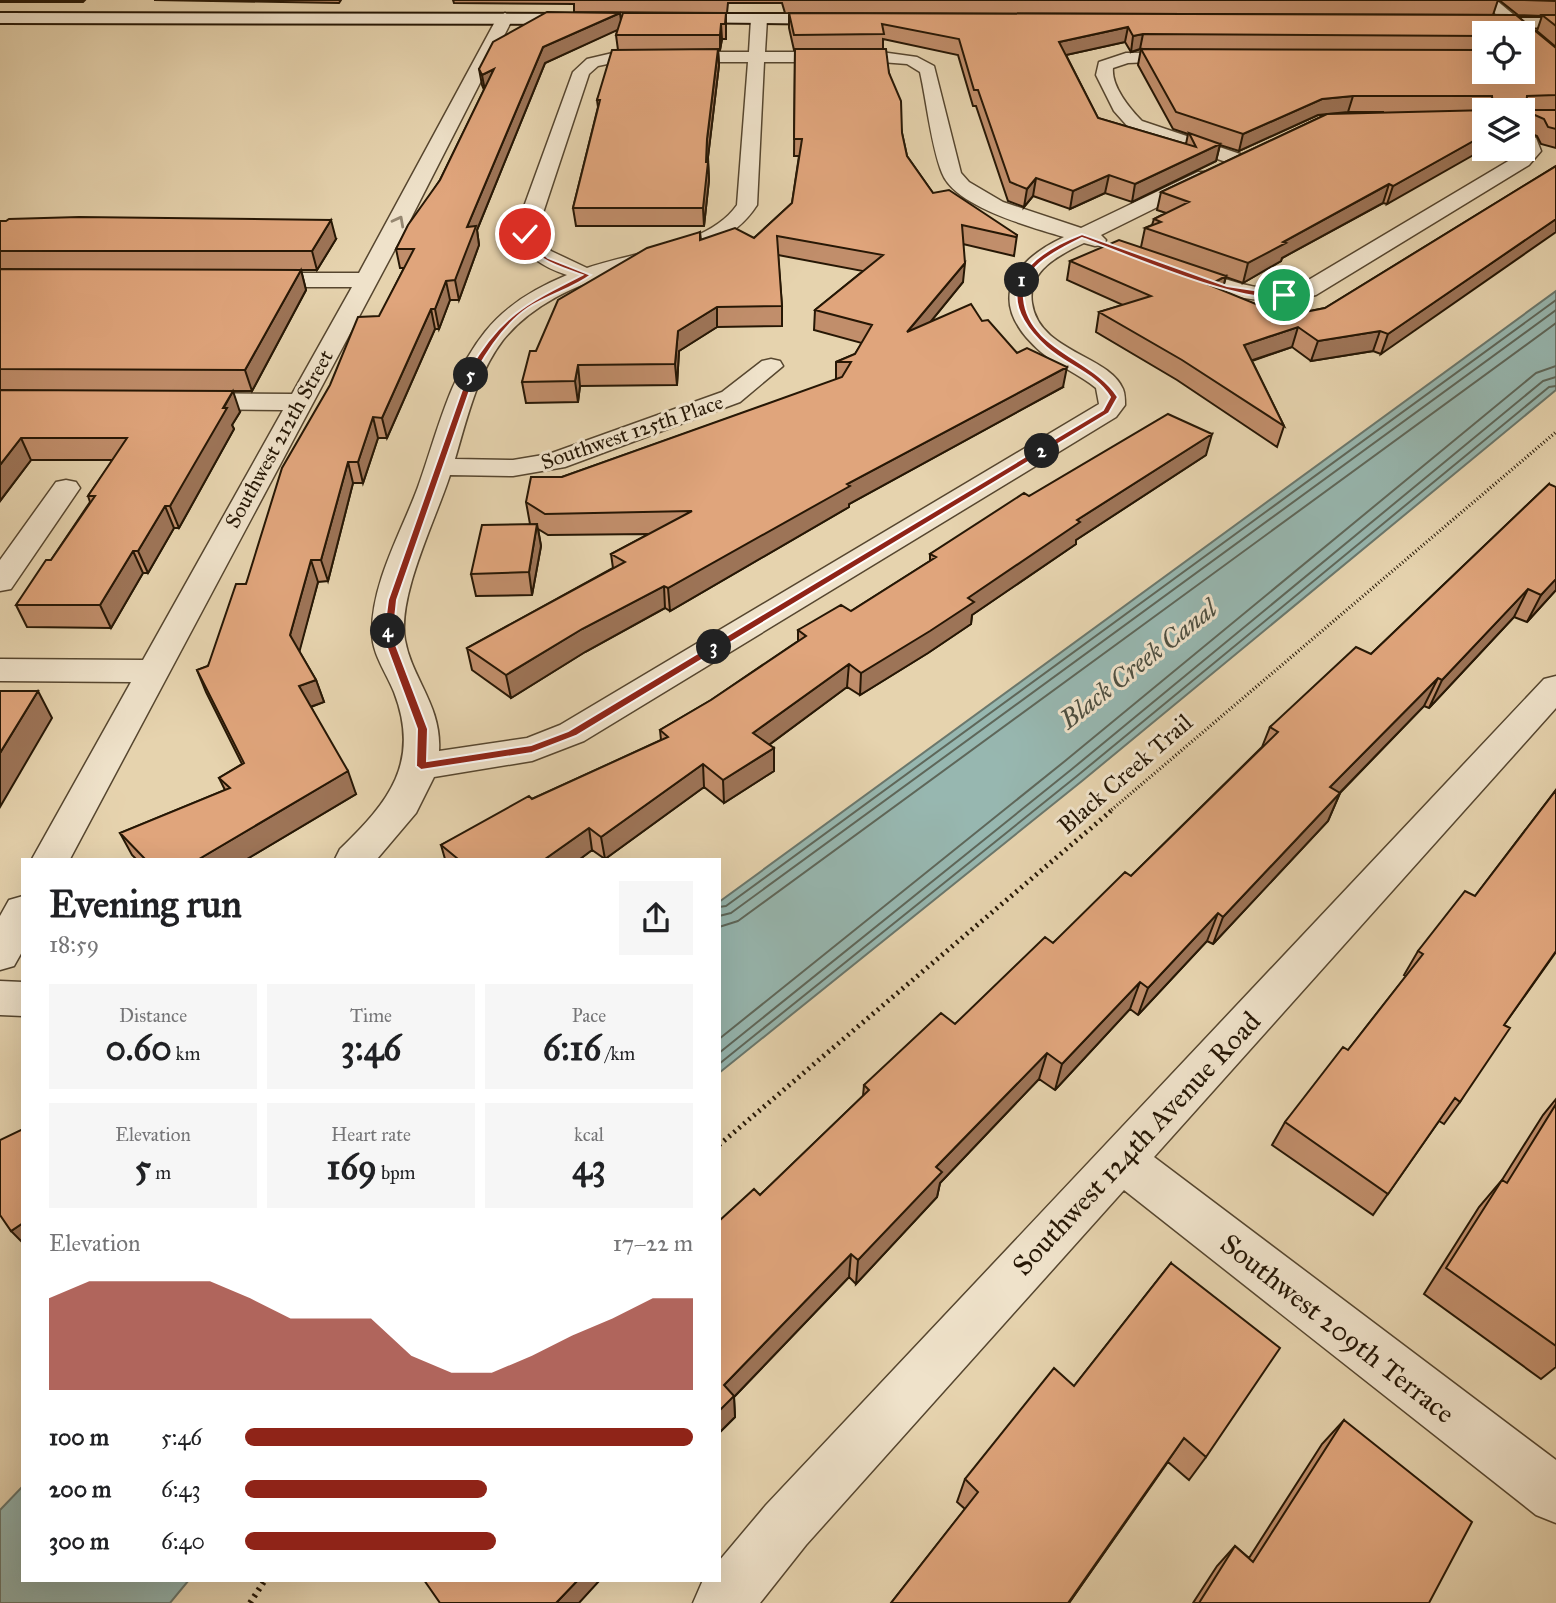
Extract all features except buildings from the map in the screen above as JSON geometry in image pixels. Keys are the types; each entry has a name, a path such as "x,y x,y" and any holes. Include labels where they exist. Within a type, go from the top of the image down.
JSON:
{"street":[{"name":"Southwest 212th Street","path":"52,858 366,281 506,14 526,0"},
{"path":"1487,0 1513,21"},
{"path":"0,18 506,14 611,19"},
{"path":"651,19 855,19"},
{"path":"355,858 396,813 421,766 423,729 388,637 393,600 473,370 494,336 526,306 587,275 708,238 730,227 744,213 747,205 759,19"},
{"path":"1453,23 1472,23"},
{"path":"1535,23 1556,23"},
{"path":"1535,40 1556,58"},
{"path":"587,275 546,259 529,245 525,234 581,72 587,65 600,60 628,56 881,57 911,60 928,70 952,174 956,181 991,204 1108,245"},
{"path":"1211,57 1140,57 1110,62 1105,65 1104,75 1123,111 1136,125 1239,160"},
{"path":"1535,58 1556,58"},
{"path":"421,766 532,749 572,733 1107,411 1112,405 1111,390 1098,376 1063,356 1039,337 1021,309 1019,285 1032,267 1053,250 1263,148"},
{"path":"1160,264 1243,292 1295,294 1322,282 1522,161"},
{"path":"232,280 366,281"},
{"name":"Southwest 125th Place","path":"439,467 531,467 568,457 732,397 771,366"},
{"path":"161,401 299,402"},
{"path":"0,582 66,488"},
{"path":"0,670 152,671"},
{"name":"Southwest 124th Avenue Road","path":"722,1603 795,1515 1556,687"},
{"path":"0,954 21,915"},
{"path":"0,998 21,999"},
{"name":"Southwest 209th Terrace","path":"1121,1160 1556,1495"}],"path":[{"name":"Black Creek Trail","path":"721,1143 1556,432"},
{"path":"250,1603 264,1582"}],"water":[{"name":"Black Creek Canal","path":"1556,291 1556,390 1082,781 721,1071 721,901"},
{"path":"21,1488 21,1582 187,1582 170,1603 0,1603 0,1510"}],"route":[{"path":"525,234 529,245 538,254 587,275 526,306 503,326 485,349 473,370 401,574 393,600 388,637 423,729 421,766 532,749 572,733 1107,411 1114,397 1111,390 1098,376 1050,347 1039,337 1021,309 1019,285 1024,275 1053,250 1082,236 1225,288 1257,295 1284,295"}]}
